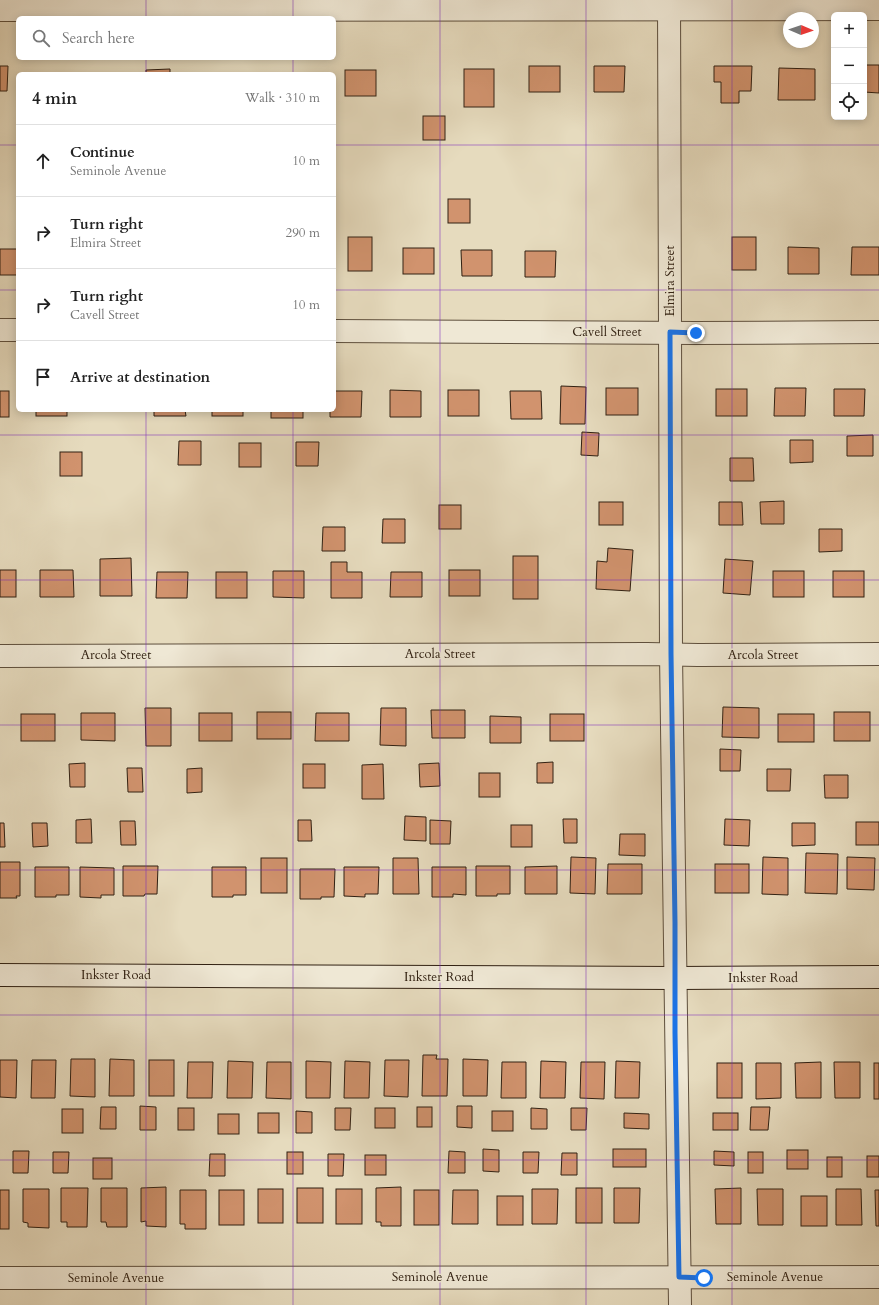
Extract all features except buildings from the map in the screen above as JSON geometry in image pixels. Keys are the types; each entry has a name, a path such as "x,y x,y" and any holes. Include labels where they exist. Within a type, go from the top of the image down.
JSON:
{"street":[{"path":"0,10 669,5 879,9"},
{"name":"Elmira Street","path":"669,5 671,654 680,1305"},
{"path":"0,330 16,330"},
{"name":"Cavell Street","path":"336,331 879,332"},
{"name":"Arcola Street","path":"0,656 879,654"},
{"name":"Inkster Road","path":"0,974 675,978 879,977"},
{"name":"Seminole Avenue","path":"0,1278 879,1277"}],"route":[{"path":"696,333 670,332 671,654 679,1277 704,1278"}]}
